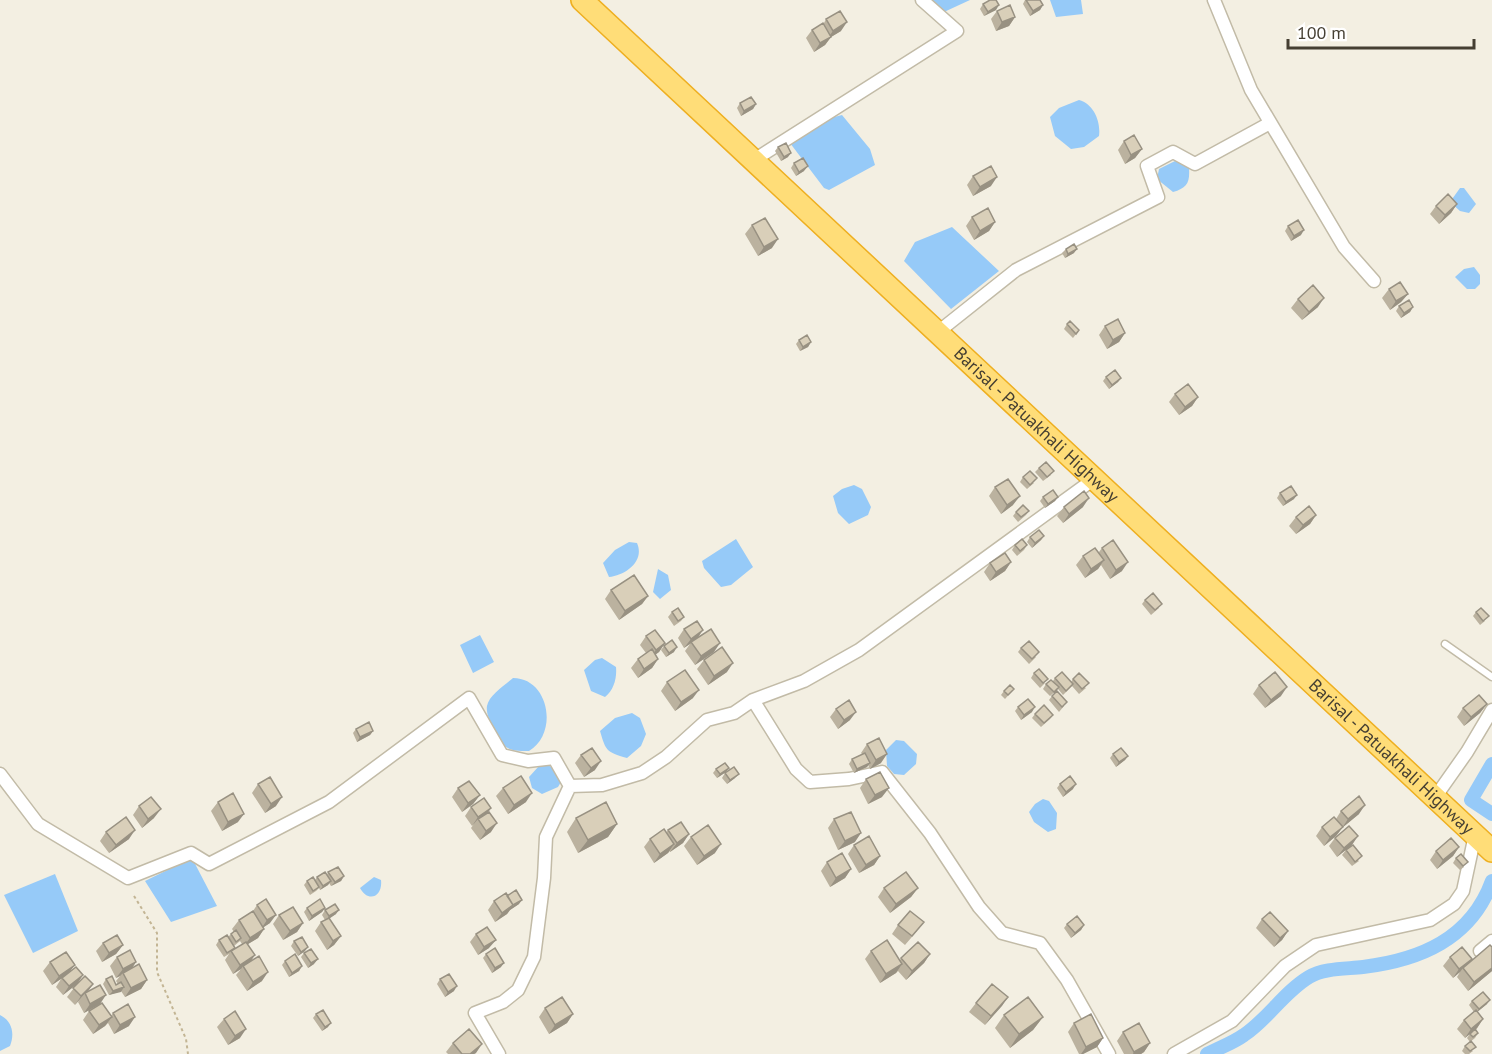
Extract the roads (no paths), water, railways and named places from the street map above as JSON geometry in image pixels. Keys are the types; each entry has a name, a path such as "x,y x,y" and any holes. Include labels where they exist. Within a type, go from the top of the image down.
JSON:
{"highway":[{"name":"Barisal - Patuakhali Highway","path":"582,0 1484,843"}],"street":[{"path":"754,160 957,31 922,0"},
{"path":"1214,0 1251,90 1344,248 1374,281"},
{"path":"938,332 1016,270 1158,197 1147,166 1173,152 1195,164 1270,123"},
{"path":"570,786 602,785 642,773 666,758 707,720 734,713 753,700 804,681 859,650 1094,478"},
{"path":"0,774 39,824 128,878 191,853 209,864 328,802 469,698 502,756 528,761 554,758 570,786"},
{"path":"753,700 796,769 810,782 849,779 882,772 930,833 979,907 1002,933 1040,943 1067,980 1109,1054"},
{"path":"1436,796 1467,752 1492,710"},
{"path":"499,1054 475,1013 503,1002 518,990 534,957 544,878 546,837 570,786"},
{"path":"1174,1054 1232,1021 1285,966 1316,945 1430,920 1454,904 1484,843"},
{"path":"1480,951 1492,941"}],"lane":[{"path":"1445,644 1492,678"}],"water":[{"path":"932,0 970,0 944,12"},
{"path":"1050,0 1081,0 1083,14 1056,17"},
{"path":"1079,100 1089,105 1095,114 1099,125 1099,136 1084,147 1071,149 1055,136 1050,117 1059,108"},
{"path":"842,115 870,149 875,165 829,190 824,188 790,143 819,121"},
{"path":"1175,161 1189,168 1189,173 1187,184 1182,189 1173,192 1157,179 1159,169"},
{"path":"1460,188 1464,188 1476,204 1469,213 1460,211 1450,202"},
{"path":"952,227 999,271 951,309 904,261 915,242"},
{"path":"1474,267 1480,275 1480,284 1475,289 1467,289 1455,277 1464,269"},
{"path":"854,485 862,489 871,507 868,515 849,524 838,513 833,496 842,489"},
{"path":"736,539 753,567 731,585 721,587 704,568 702,561"},
{"path":"629,542 637,543 639,550 636,561 622,573 609,577 603,563 615,550"},
{"path":"658,569 668,575 671,590 660,599 653,592"},
{"path":"480,635 494,662 473,673 460,645"},
{"path":"602,658 616,667 614,684 605,697 591,691 584,670 595,660"},
{"path":"513,678 525,680 535,687 542,696 546,708 547,720 544,732 538,743 529,751 506,747 496,734 488,716 488,702"},
{"path":"632,713 640,718 646,734 641,746 627,758 608,750 600,731 615,718"},
{"path":"896,740 904,741 917,754 916,764 904,775 894,774 887,766 886,750"},
{"path":"548,765 554,769 561,782 558,787 542,794 532,788 529,777 539,766"},
{"path":"1043,799 1049,801 1057,813 1056,829 1048,832 1034,822 1029,812"},
{"path":"192,858 217,906 171,922 145,881"},
{"path":"55,874 78,931 33,953 4,895"},
{"path":"374,877 381,880 381,886 380,891 371,897 363,893 360,888"},
{"path":"0,1015 10,1024 12,1037 10,1046 0,1051"}],"waterway":[{"path":"1492,764 1471,800 1492,814"},
{"path":"1207,1054 1253,1029 1292,990 1315,974 1328,970 1384,964 1404,959 1441,943 1471,918 1483,901 1492,881"}]}
